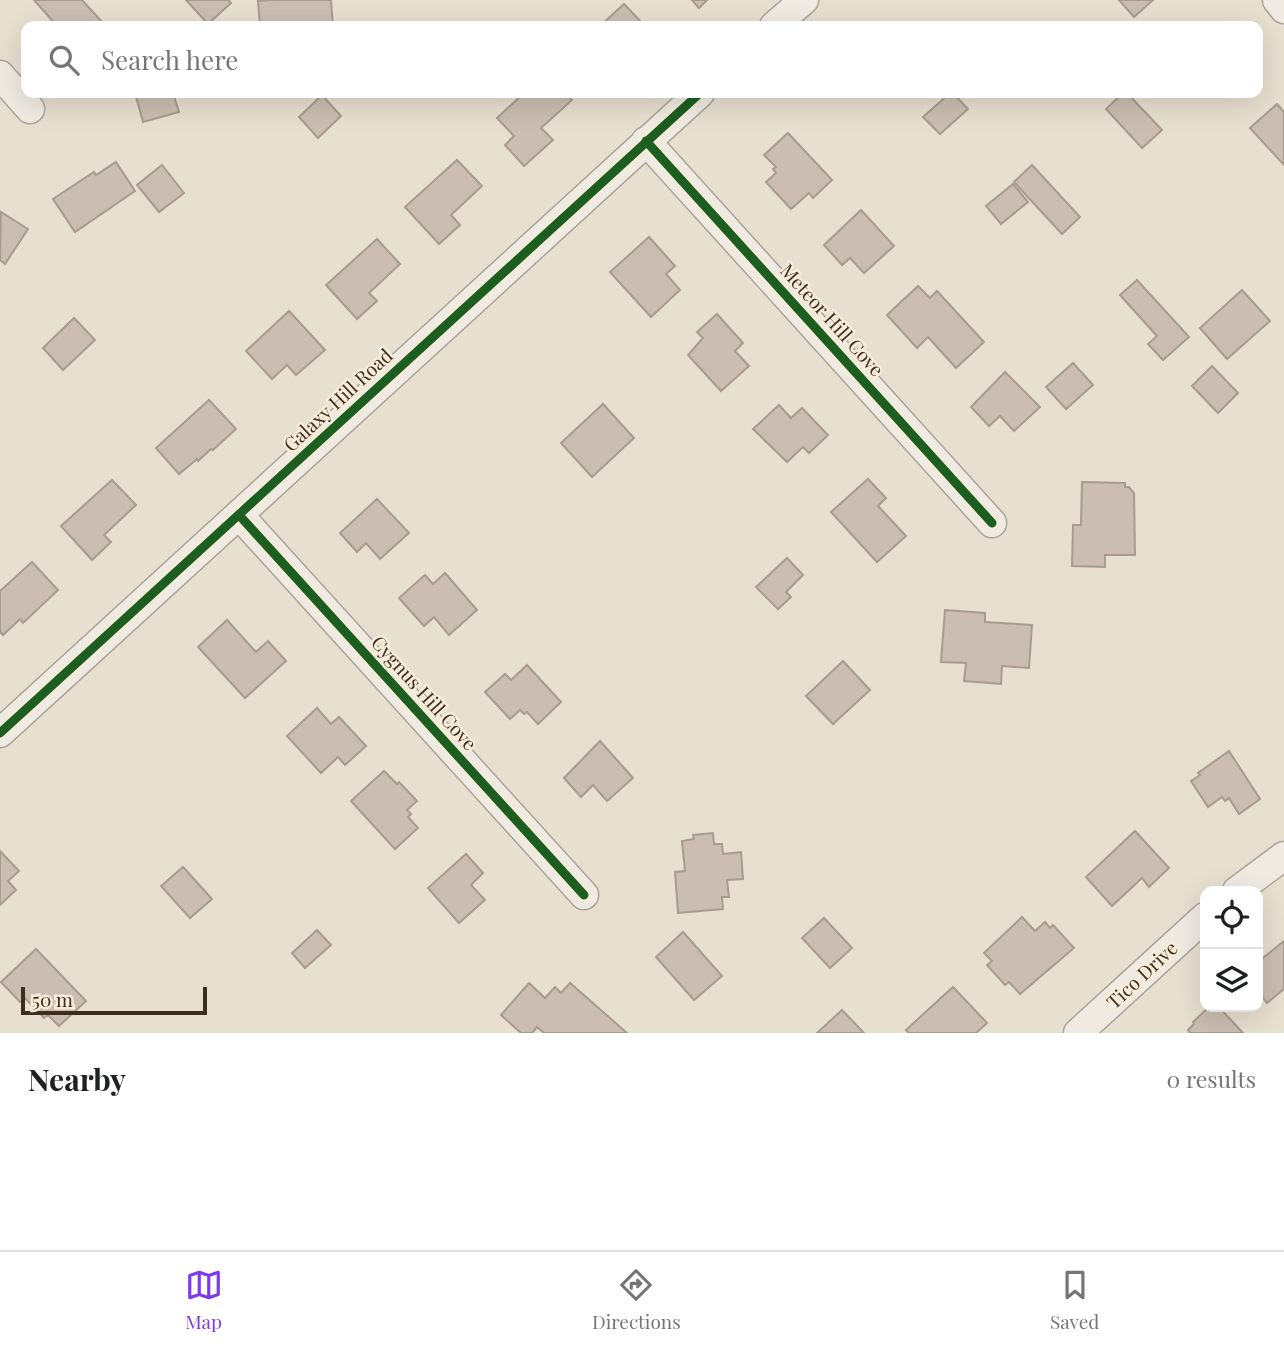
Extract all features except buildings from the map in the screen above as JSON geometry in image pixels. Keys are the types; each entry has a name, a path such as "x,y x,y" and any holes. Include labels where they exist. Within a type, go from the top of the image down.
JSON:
{"street":[{"path":"780,21 804,0"},
{"path":"1277,0 1284,9"},
{"path":"0,75 30,109"},
{"name":"Galaxy Hill Road","path":"0,733 694,98"},
{"name":"Meteor Hill Cove","path":"646,141 992,523"},
{"name":"Cygnus Hill Cove","path":"239,515 584,895"},
{"path":"1244,886 1284,856"},
{"name":"Tico Drive","path":"1079,1033 1200,922"}],"cycle path":[{"path":"0,733 695,98"},
{"path":"646,141 992,523"},
{"path":"239,515 584,895"}]}
